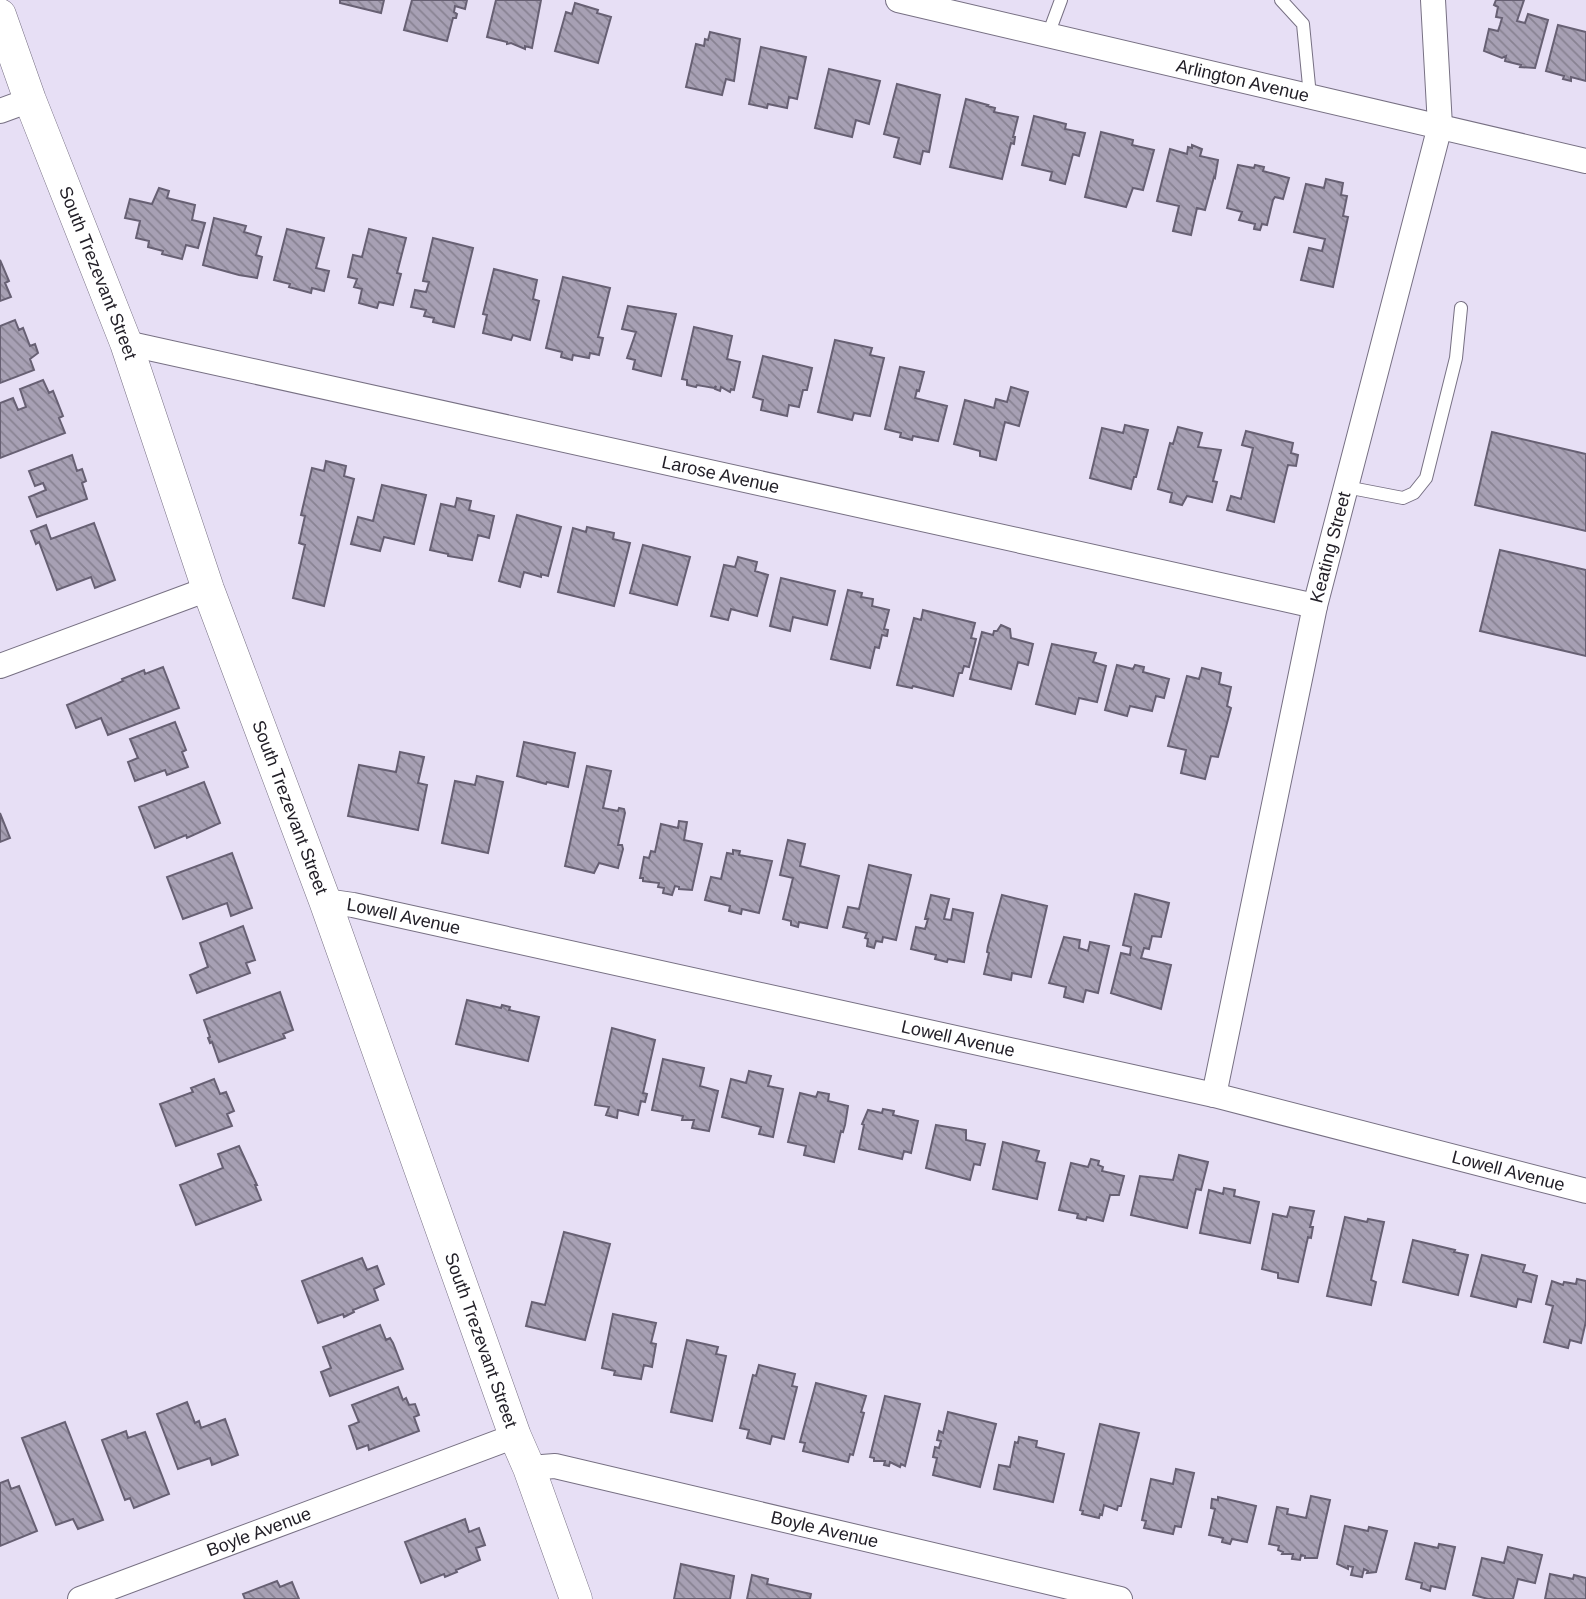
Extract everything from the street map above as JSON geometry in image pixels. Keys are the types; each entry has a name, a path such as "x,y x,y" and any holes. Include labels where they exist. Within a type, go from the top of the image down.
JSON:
{"street":[{"name":"Arlington Avenue","path":"898,0 1586,161"},
{"name":"Keating Street","path":"1214,1096 1315,606 1440,127 1433,0"},
{"name":"South Trezevant Street","path":"0,15 30,100 126,343 208,589 325,901 576,1599"},
{"path":"0,111 30,100"},
{"name":"Larose Avenue","path":"126,343 1315,606"},
{"path":"0,666 208,589"},
{"name":"Lowell Avenue","path":"325,901 1214,1096 1586,1191"},
{"name":"Boyle Avenue","path":"80,1599 516,1437"},
{"name":"Boyle Avenue","path":"529,1468 555,1466 1120,1599"}],"lane":[{"path":"1048,35 1061,0"},
{"path":"1281,0 1303,24 1310,96"},
{"path":"1346,487 1403,498 1414,493 1426,478 1456,359 1461,308"}],"building":[{"path":"340,0 384,0 381,13 340,3"},
{"path":"412,0 467,0 465,9 455,6 454,12 457,14 456,18 453,18 447,41 404,30"},
{"path":"496,0 541,0 532,48 525,46 525,49 487,37"},
{"path":"1496,0 1524,0 1517,21 1525,23 1528,14 1548,20 1535,68 1520,67 1521,65 1505,61 1506,56 1502,58 1484,51 1489,29 1498,31 1502,18 1496,17"},
{"path":"575,3 611,17 598,63 555,51 566,12 572,14"},
{"path":"1558,25 1586,32 1586,81 1571,77 1571,81 1563,79 1564,76 1546,71"},
{"path":"710,32 740,39 734,81 726,79 722,95 686,87 696,44 704,46"},
{"path":"761,47 806,57 797,99 789,97 787,108 749,104"},
{"path":"829,69 880,81 869,124 856,120 852,137 815,128"},
{"path":"897,84 940,95 929,152 923,151 920,164 894,157 899,138 884,134"},
{"path":"966,99 995,108 994,112 1018,117 1014,144 1011,143 1002,179 950,167"},
{"path":"1034,116 1066,124 1065,129 1085,133 1079,156 1073,154 1065,184 1050,180 1052,172 1022,165"},
{"path":"1101,132 1133,140 1132,145 1154,150 1143,190 1133,188 1126,207 1085,197"},
{"path":"1192,145 1202,149 1200,156 1218,160 1205,210 1197,208 1191,235 1173,231 1179,206 1157,201 1170,149 1187,154 1188,147 1192,148"},
{"path":"1238,165 1264,167 1263,171 1289,178 1283,199 1275,197 1267,225 1262,224 1260,230 1254,229 1255,224 1239,220 1242,212 1227,208"},
{"path":"1326,179 1343,183 1341,195 1347,196 1343,216 1348,217 1333,287 1301,280 1309,248 1322,251 1325,239 1294,232 1306,184 1324,188"},
{"path":"159,188 169,191 167,198 195,205 192,220 205,223 198,248 186,245 182,259 148,247 149,241 136,238 140,221 125,218 130,199 152,204"},
{"path":"214,218 246,226 244,232 261,237 256,255 262,257 257,278 203,265"},
{"path":"287,229 324,238 316,268 329,271 324,291 312,288 311,293 274,280"},
{"path":"369,229 406,238 397,273 401,274 393,305 379,302 377,308 359,303 362,289 354,287 357,279 348,277 353,255 362,257"},
{"path":"433,238 473,248 454,327 433,322 434,318 424,316 426,310 411,307 415,290 426,292 429,282 423,281"},
{"path":"0,260 9,281 5,283 11,297 0,301"},
{"path":"494,269 537,280 533,299 539,301 530,340 513,335 511,340 483,333 487,315 483,314"},
{"path":"563,277 610,288 598,337 603,338 599,355 590,353 589,358 573,355 572,360 561,357 562,352 546,348"},
{"path":"628,306 676,314 661,376 633,369 635,360 627,358 636,332 622,329"},
{"path":"15,320 19,330 23,328 30,346 35,344 38,353 30,359 34,370 0,383 0,326"},
{"path":"694,327 732,336 727,359 740,362 734,390 731,389 730,392 721,387 720,391 715,389 716,386 696,387 687,385 687,380 682,379"},
{"path":"835,340 872,348 870,355 884,358 870,416 854,413 852,420 818,412"},
{"path":"763,356 812,368 807,390 803,390 799,407 789,405 787,416 761,410 763,400 753,397"},
{"path":"900,367 924,372 915,398 947,406 938,441 913,436 912,440 900,437 901,433 885,429"},
{"path":"43,380 49,393 53,391 63,416 59,418 65,433 0,458 0,403 13,398 18,410 26,407 20,389"},
{"path":"1011,387 1028,392 1019,426 1005,422 996,460 980,456 980,451 954,444 965,400 994,408 996,399 1007,402"},
{"path":"1125,425 1148,430 1131,489 1090,478 1102,428 1123,433"},
{"path":"1178,427 1202,433 1198,447 1221,450 1213,481 1217,482 1212,502 1187,496 1182,505 1170,502 1172,493 1158,489 1170,443 1173,444"},
{"path":"1246,431 1293,443 1291,453 1298,455 1296,466 1288,465 1274,522 1227,510 1231,496 1241,499 1253,448 1242,445"},
{"path":"1492,432 1586,454 1586,531 1475,505"},
{"path":"72,455 77,471 82,469 86,481 82,483 87,499 37,517 29,497 46,490 43,483 35,486 29,471"},
{"path":"326,461 346,466 344,476 354,479 324,606 293,598 305,545 299,543 305,516 301,515 312,468 324,471"},
{"path":"382,485 426,495 414,544 384,537 380,551 351,544 358,517 373,521"},
{"path":"457,498 471,501 469,510 494,516 489,538 478,535 472,560 430,550 441,504 455,507"},
{"path":"517,515 561,527 548,576 541,574 541,577 524,572 520,587 499,581"},
{"path":"94,523 115,580 95,588 91,577 57,590 39,542 36,544 31,531 46,525 51,539"},
{"path":"587,527 614,533 613,539 630,543 614,606 558,592 573,528 586,532"},
{"path":"643,545 690,557 677,605 630,593"},
{"path":"1500,550 1586,570 1586,656 1480,631"},
{"path":"738,557 757,562 755,571 768,575 757,616 731,609 728,620 711,616 724,565 735,567"},
{"path":"781,578 835,591 827,625 793,617 790,631 770,626"},
{"path":"848,590 862,593 861,597 873,599 872,606 889,610 884,629 888,630 887,636 882,635 879,648 875,647 870,668 831,659"},
{"path":"923,610 975,623 971,638 976,639 969,667 964,666 962,673 959,673 953,696 913,686 897,685 914,618 921,620"},
{"path":"1001,625 1010,629 1011,638 1033,644 1028,665 1018,662 1011,689 970,679 982,632 993,635"},
{"path":"1052,644 1096,653 1093,662 1106,666 1097,702 1079,698 1075,714 1036,704"},
{"path":"1117,665 1133,669 1135,665 1144,667 1143,672 1169,679 1164,698 1156,696 1152,711 1130,706 1127,716 1105,710"},
{"path":"163,667 179,708 108,735 101,718 76,728 67,705 144,670 145,674"},
{"path":"1202,668 1221,673 1219,684 1231,687 1227,706 1231,708 1218,757 1211,756 1205,779 1181,773 1186,750 1168,746 1187,676 1199,679"},
{"path":"175,722 186,750 182,752 188,767 167,775 165,770 135,781 128,762 138,758 130,739"},
{"path":"524,742 575,753 568,787 517,776"},
{"path":"400,752 424,757 418,783 427,785 418,830 348,816 359,765 396,772"},
{"path":"587,766 611,771 603,808 618,811 619,808 624,809 625,813 618,845 622,845 623,849 618,868 599,863 594,873 565,866"},
{"path":"477,776 503,782 488,853 442,843 455,781 475,785"},
{"path":"204,782 220,823 187,838 186,835 155,848 139,807"},
{"path":"0,813 10,838 0,842"},
{"path":"679,821 687,822 684,840 702,844 692,890 675,886 672,895 663,893 664,888 658,887 659,883 643,881 643,878 640,878 644,857 649,858 651,851 655,852 661,824 678,828"},
{"path":"788,840 805,844 800,866 839,876 827,928 799,922 798,927 783,919 793,878 780,875"},
{"path":"733,850 740,851 739,855 772,861 759,913 742,909 741,914 729,911 730,906 705,900 711,877 721,879 727,853 733,854"},
{"path":"232,853 252,908 231,916 227,903 183,919 167,877"},
{"path":"869,865 911,875 896,940 883,937 882,942 876,941 874,948 867,946 867,933 843,927 848,907 859,909"},
{"path":"1135,894 1169,903 1161,937 1152,936 1149,949 1144,948 1141,958 1171,965 1161,1009 1111,993 1121,953 1130,955 1131,947 1123,945"},
{"path":"931,895 949,899 944,919 951,920 953,909 973,913 964,962 948,959 947,962 935,959 936,955 911,949 916,927 925,929"},
{"path":"1002,895 1047,906 1031,977 1012,973 1011,980 984,974 988,946"},
{"path":"243,926 255,960 246,963 250,973 197,993 190,975 208,967 200,943"},
{"path":"1064,937 1080,940 1079,948 1088,951 1090,942 1109,946 1098,993 1086,990 1083,1002 1064,997 1066,987 1049,983"},
{"path":"280,992 293,1030 283,1034 285,1038 219,1062 208,1038 210,1037 204,1020"},
{"path":"467,1000 501,1008 502,1005 510,1007 509,1010 539,1017 528,1061 456,1044"},
{"path":"612,1028 655,1040 643,1093 647,1094 645,1102 641,1101 638,1115 618,1110 617,1118 606,1115 609,1107 595,1105"},
{"path":"663,1059 704,1068 700,1086 718,1091 709,1131 692,1128 694,1120 682,1120 683,1116 652,1110"},
{"path":"749,1071 771,1076 768,1086 783,1089 773,1137 759,1134 761,1127 722,1117 731,1079 746,1083"},
{"path":"214,1079 220,1094 226,1092 234,1111 227,1114 232,1126 176,1146 160,1104 193,1092 191,1088"},
{"path":"818,1092 829,1094 828,1101 848,1106 834,1162 804,1155 806,1146 788,1142 800,1093 816,1097"},
{"path":"883,1109 894,1111 893,1115 918,1121 911,1153 904,1151 902,1159 859,1149 864,1125 862,1124 868,1110 882,1113"},
{"path":"936,1125 966,1130 966,1140 985,1144 980,1165 974,1164 970,1180 926,1168"},
{"path":"1003,1142 1039,1151 1036,1161 1045,1163 1037,1199 993,1189"},
{"path":"239,1146 261,1200 196,1225 180,1185 223,1168 218,1154"},
{"path":"1179,1155 1208,1162 1201,1190 1196,1189 1187,1228 1131,1215 1140,1176 1173,1180"},
{"path":"1091,1159 1099,1161 1098,1165 1103,1167 1102,1171 1124,1176 1119,1195 1110,1195 1103,1221 1087,1217 1086,1220 1077,1218 1078,1214 1059,1210 1071,1163 1088,1167"},
{"path":"1224,1188 1235,1190 1234,1196 1259,1202 1250,1243 1200,1233 1209,1190 1223,1194"},
{"path":"1290,1207 1314,1211 1310,1227 1313,1227 1311,1238 1308,1237 1298,1282 1278,1278 1278,1273 1262,1269 1273,1214 1287,1217"},
{"path":"1345,1217 1367,1222 1368,1219 1384,1222 1371,1280 1376,1282 1371,1305 1327,1296"},
{"path":"564,1232 610,1244 585,1340 526,1326 532,1302 545,1305"},
{"path":"1413,1240 1468,1255 1458,1295 1403,1282"},
{"path":"1482,1255 1525,1265 1523,1272 1537,1276 1531,1302 1518,1299 1516,1307 1471,1296"},
{"path":"362,1258 367,1270 377,1266 384,1284 374,1289 378,1300 353,1310 354,1312 344,1317 343,1314 318,1323 302,1281"},
{"path":"1577,1279 1586,1281 1586,1321 1581,1343 1570,1340 1568,1348 1544,1342 1553,1306 1546,1304 1552,1281 1563,1285 1564,1282 1576,1284"},
{"path":"613,1314 656,1323 651,1343 656,1344 652,1367 644,1365 641,1379 614,1375 615,1371 602,1368"},
{"path":"380,1325 386,1340 390,1338 393,1343 403,1369 330,1396 321,1372 331,1368 323,1347"},
{"path":"687,1340 718,1347 716,1354 726,1356 712,1421 671,1412"},
{"path":"759,1365 795,1374 792,1386 797,1387 784,1439 772,1436 770,1444 747,1438 749,1430 740,1428 753,1375 756,1376"},
{"path":"816,1383 866,1396 853,1455 850,1454 848,1462 803,1451 805,1443 800,1442"},
{"path":"398,1387 403,1400 406,1398 409,1405 415,1404 419,1415 414,1417 419,1431 369,1450 368,1445 357,1449 349,1426 359,1422 352,1405"},
{"path":"885,1396 920,1404 905,1466 901,1464 900,1467 890,1462 889,1466 884,1465 885,1461 874,1461 874,1458 870,1457"},
{"path":"187,1402 195,1423 199,1421 201,1428 225,1419 238,1455 212,1465 210,1458 178,1469 157,1414"},
{"path":"948,1412 996,1424 980,1487 933,1475 937,1458 933,1457 935,1447 939,1448 939,1431 943,1433"},
{"path":"65,1422 103,1520 78,1529 73,1519 56,1525 22,1438"},
{"path":"1100,1424 1139,1433 1121,1506 1118,1506 1117,1510 1104,1505 1099,1518 1082,1514 1083,1511 1080,1510"},
{"path":"126,1431 128,1438 145,1432 169,1494 134,1508 130,1498 125,1500 102,1440"},
{"path":"1019,1437 1037,1441 1036,1447 1064,1454 1053,1502 994,1489 999,1465 1010,1467 1015,1442 1018,1443"},
{"path":"1176,1469 1194,1473 1181,1527 1175,1526 1173,1534 1144,1528 1146,1521 1142,1520 1151,1479 1173,1484"},
{"path":"8,1480 11,1489 19,1486 37,1531 0,1546 0,1483"},
{"path":"1311,1496 1330,1500 1317,1558 1305,1558 1301,1555 1300,1560 1292,1559 1293,1554 1282,1554 1283,1552 1278,1550 1279,1546 1269,1544 1277,1507 1288,1509 1287,1514 1306,1518"},
{"path":"1218,1497 1256,1506 1247,1542 1232,1539 1230,1544 1222,1542 1223,1538 1209,1535 1215,1509 1211,1508 1212,1499 1218,1500"},
{"path":"465,1519 469,1532 479,1528 485,1545 476,1548 480,1560 445,1577 444,1574 421,1583 405,1542"},
{"path":"1345,1526 1368,1531 1369,1527 1387,1531 1376,1572 1367,1573 1364,1569 1362,1577 1351,1575 1353,1567 1348,1566 1348,1569 1337,1564"},
{"path":"1415,1543 1438,1548 1439,1544 1455,1547 1445,1589 1431,1586 1430,1591 1421,1588 1422,1583 1406,1579"},
{"path":"1508,1547 1542,1555 1535,1583 1518,1579 1513,1599 1488,1599 1473,1595 1482,1558 1504,1563"},
{"path":"681,1564 734,1576 730,1599 674,1599"},
{"path":"1550,1574 1573,1579 1574,1575 1586,1578 1586,1599 1545,1599"},
{"path":"752,1575 768,1579 767,1584 811,1594 810,1599 747,1599"},
{"path":"277,1581 280,1587 292,1582 299,1599 245,1599 243,1594"}]}
